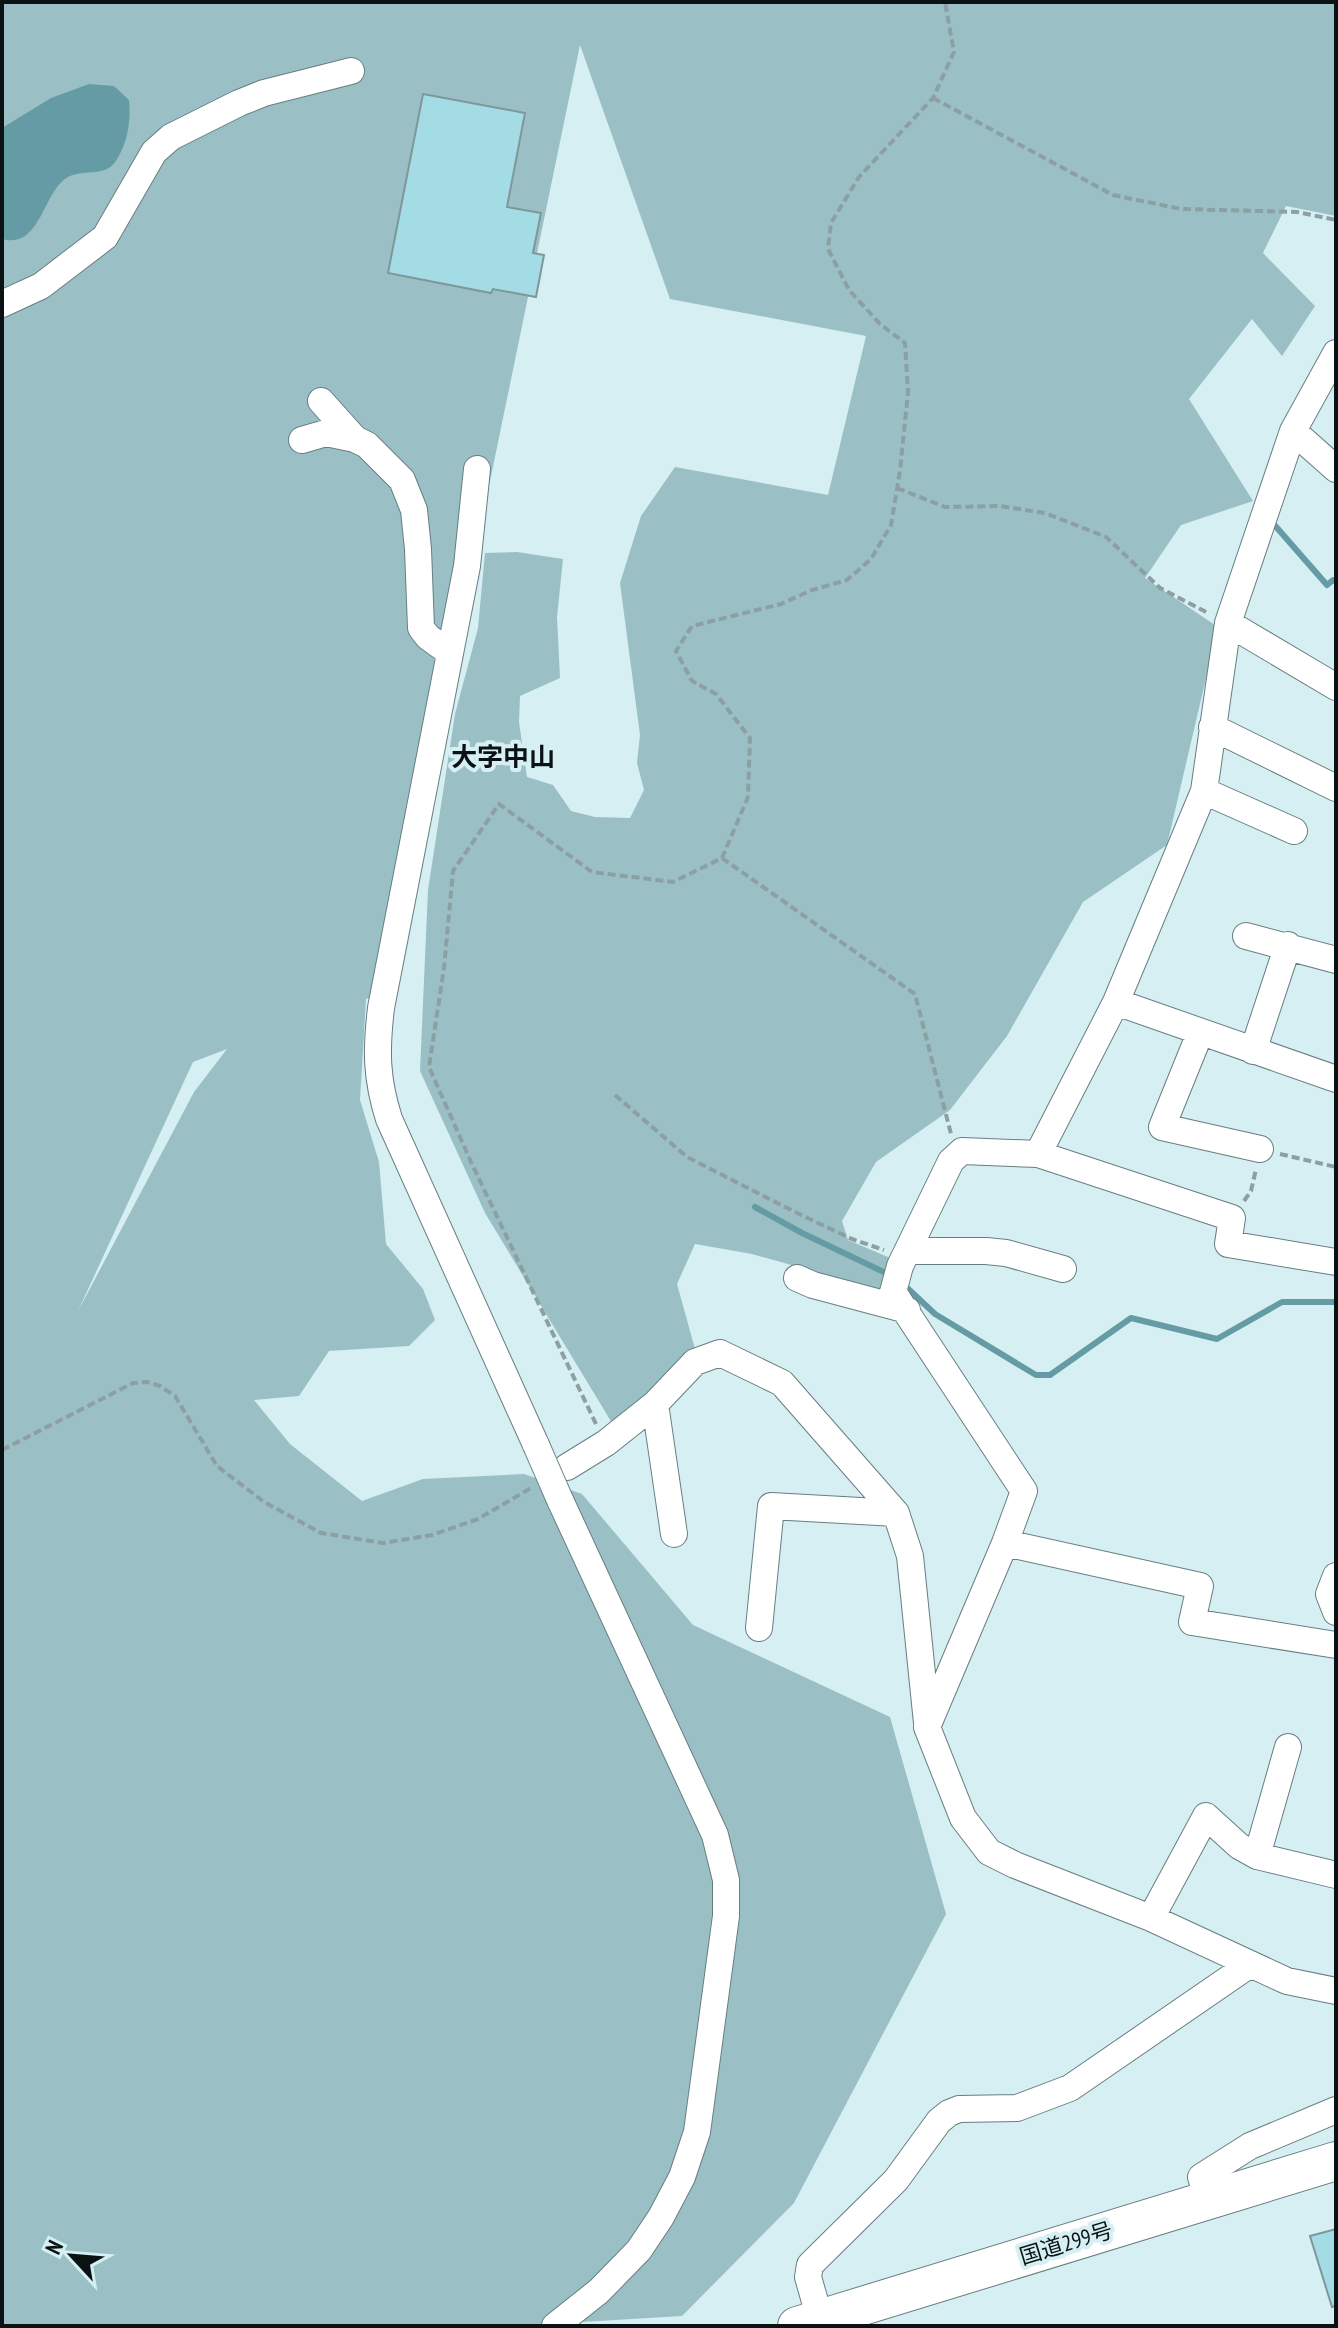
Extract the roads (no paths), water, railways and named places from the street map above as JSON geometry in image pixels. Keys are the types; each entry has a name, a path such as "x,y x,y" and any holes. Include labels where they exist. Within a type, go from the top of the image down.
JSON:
{"highway":[{"name":"国道299号","path":"808,2322 1336,2161"}],"street":[{"path":"2,304 41,286 105,237 154,152 171,137 264,93 351,71"},
{"path":"1038,1154 1116,1002 1204,791 1228,623 1293,431 1332,370"},
{"path":"321,401 355,439"},
{"path":"1293,431 1336,469"},
{"path":"302,440 326,433 355,439 367,445 402,480 414,510 421,628 450,653"},
{"path":"477,469 467,566 381,1008 376,1048 380,1087 389,1119 715,1835 726,1880 726,1916 697,2132 682,2177 639,2250 599,2291 555,2326"},
{"path":"1228,623 1336,687"},
{"path":"1212,727 1336,788"},
{"path":"1204,791 1294,831"},
{"path":"1246,936 1336,960"},
{"path":"1253,1051 1288,945"},
{"path":"1116,1002 1336,1079"},
{"path":"1200,1033 1162,1127 1260,1149"},
{"path":"927,1727 1024,1491 893,1292 906,1254 951,1161 962,1151 1038,1154 1232,1218 1228,1244 1336,1262"},
{"path":"906,1254 986,1251 1006,1253 1063,1269"},
{"path":"797,1278 907,1310"},
{"path":"567,1467 606,1443 655,1404 695,1362 720,1353 782,1383 896,1513 910,1556 927,1727 963,1818 989,1852 1151,1918 1287,1981 1336,1991"},
{"path":"655,1404 674,1534"},
{"path":"759,1628 771,1506 896,1513"},
{"path":"1005,1543 1200,1586 1192,1622 1336,1645"},
{"path":"1336,1576 1329,1594 1336,1612"},
{"path":"1257,1856 1288,1747"},
{"path":"1151,1918 1206,1816 1239,1846 1257,1856 1336,1875"},
{"path":"808,2322 810,2265 896,2180 939,2121 959,2109 1017,2108 1070,2088 1249,1965"},
{"path":"1208,2200 1201,2177 1250,2146 1336,2110"}],"waterway":[{"path":"1271,521 1327,585 1333,580 1336,582"},
{"path":"755,1207 890,1275"},
{"path":"903,1284 935,1314 1036,1375 1050,1375 1131,1318 1217,1339 1282,1302 1336,1302"}],"district":[{"name":"大字中山","path":"503,756"}]}
